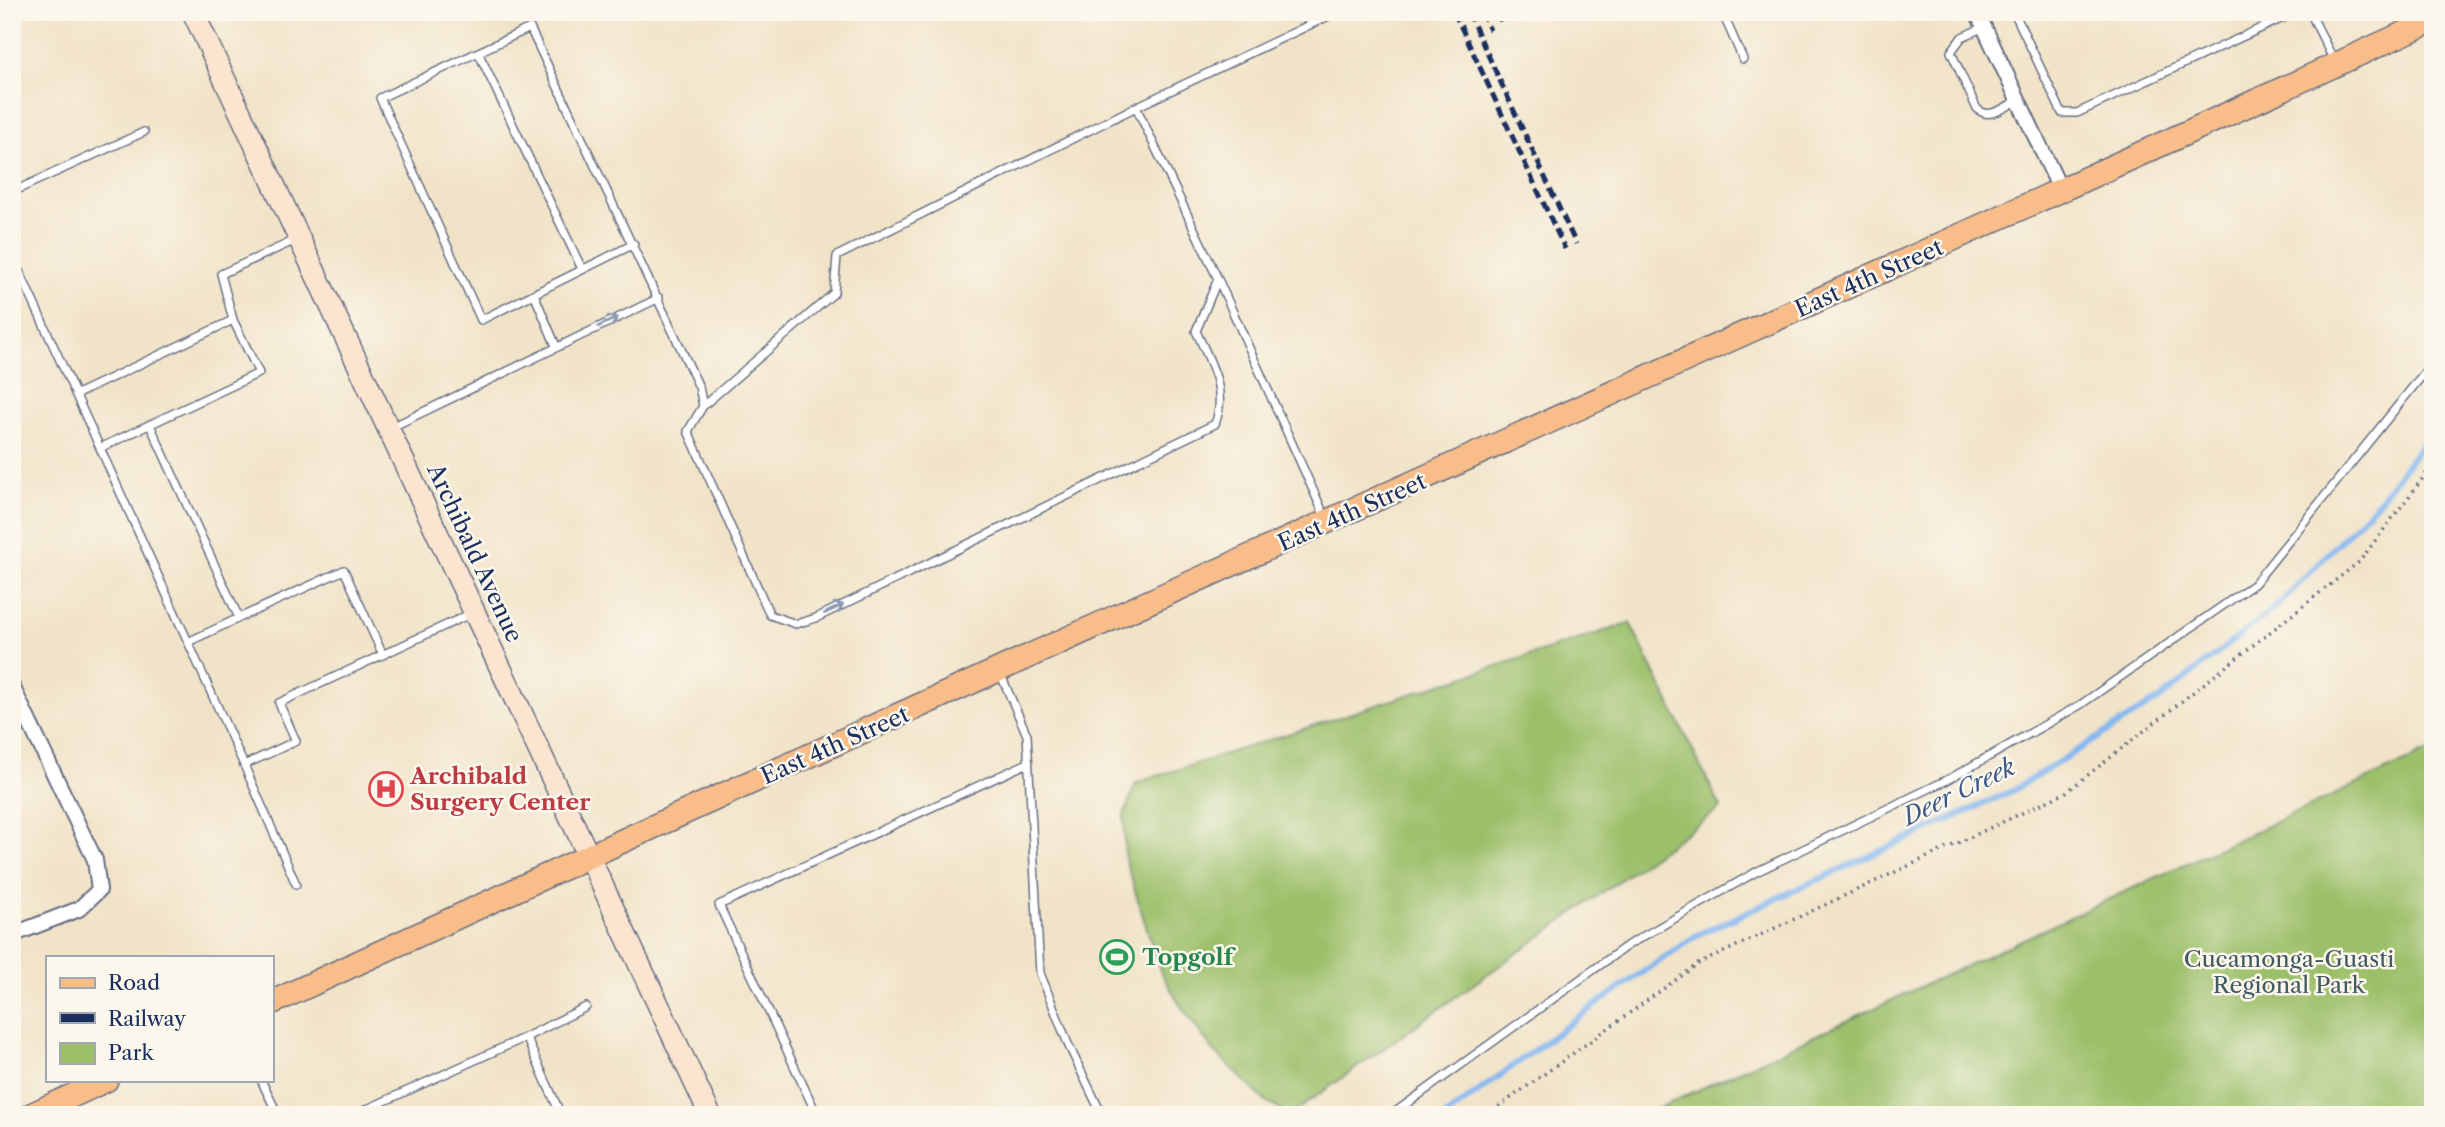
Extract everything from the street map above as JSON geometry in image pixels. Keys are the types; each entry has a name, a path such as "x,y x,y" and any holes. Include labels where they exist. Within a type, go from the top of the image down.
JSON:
{"main road":[{"name":"Archibald Avenue","path":"194,12 710,1115"},
{"name":"East 4th Street","path":"273,1002 587,856 1328,523 2433,20"},
{"path":"31,1115 102,1082"}],"street":[{"path":"1977,12 2061,191"},
{"path":"12,686 95,860 99,890 79,909 12,935"}],"lane":[{"path":"1218,279 1196,331 1219,382 1222,407 1215,424 806,621 796,624 770,615 688,431 703,406 834,293 837,256 1136,107 1337,12"},
{"path":"1721,12 1743,59"},
{"path":"2014,12 2062,113 2077,113 2296,12"},
{"path":"2311,12 2336,65"},
{"path":"1984,27 1962,37 1951,52 1976,107 1980,113 1989,115 2018,100"},
{"path":"634,244 481,320 380,98 530,28 634,244 659,298 699,387 703,406"},
{"path":"478,52 582,269"},
{"path":"1136,107 1218,279 1328,523"},
{"path":"12,192 144,132"},
{"path":"100,448 259,373 233,320 221,274 299,238"},
{"path":"12,255 296,884"},
{"path":"534,294 556,346"},
{"path":"388,429 659,298"},
{"path":"77,394 233,320"},
{"path":"1391,1115 1628,945 1756,872 1949,779 2080,705 2254,584 2433,362"},
{"path":"150,425 239,618"},
{"path":"188,642 344,570 383,655"},
{"path":"244,765 296,741 279,703 473,612"},
{"path":"999,671 1027,735 1040,973 1068,1044 1102,1115"},
{"path":"817,1115 719,905 1028,763"},
{"path":"359,1114 586,1007"},
{"path":"526,1037 561,1115"},
{"path":"262,1082 278,1115"}],"path":[{"path":"1487,1115 1698,964 2065,793 2359,562 2433,465"}],"green space":[{"path":"1630,623 1721,808 1290,1115 1266,1102 1213,1050 1180,1005 1160,970 1125,859 1124,815 1136,783"},
{"name":"Cucamonga-Guasti Regional Park","path":"2433,749 2433,1115 1644,1115"}],"waterway":[{"name":"Deer Creek","path":"1447,1115 1591,1008 1697,935 2014,790 2161,698 2278,605 2377,503 2433,430"}],"railway":[{"path":"1454,12 1565,249"},
{"path":"1468,12 1576,244"},
{"path":"1481,12 1490,30"},
{"path":"1497,12 1503,25"}],"place":[{"name":"Archibald Surgery Center","path":"386,789"},
{"name":"Topgolf","path":"1117,957"}]}
